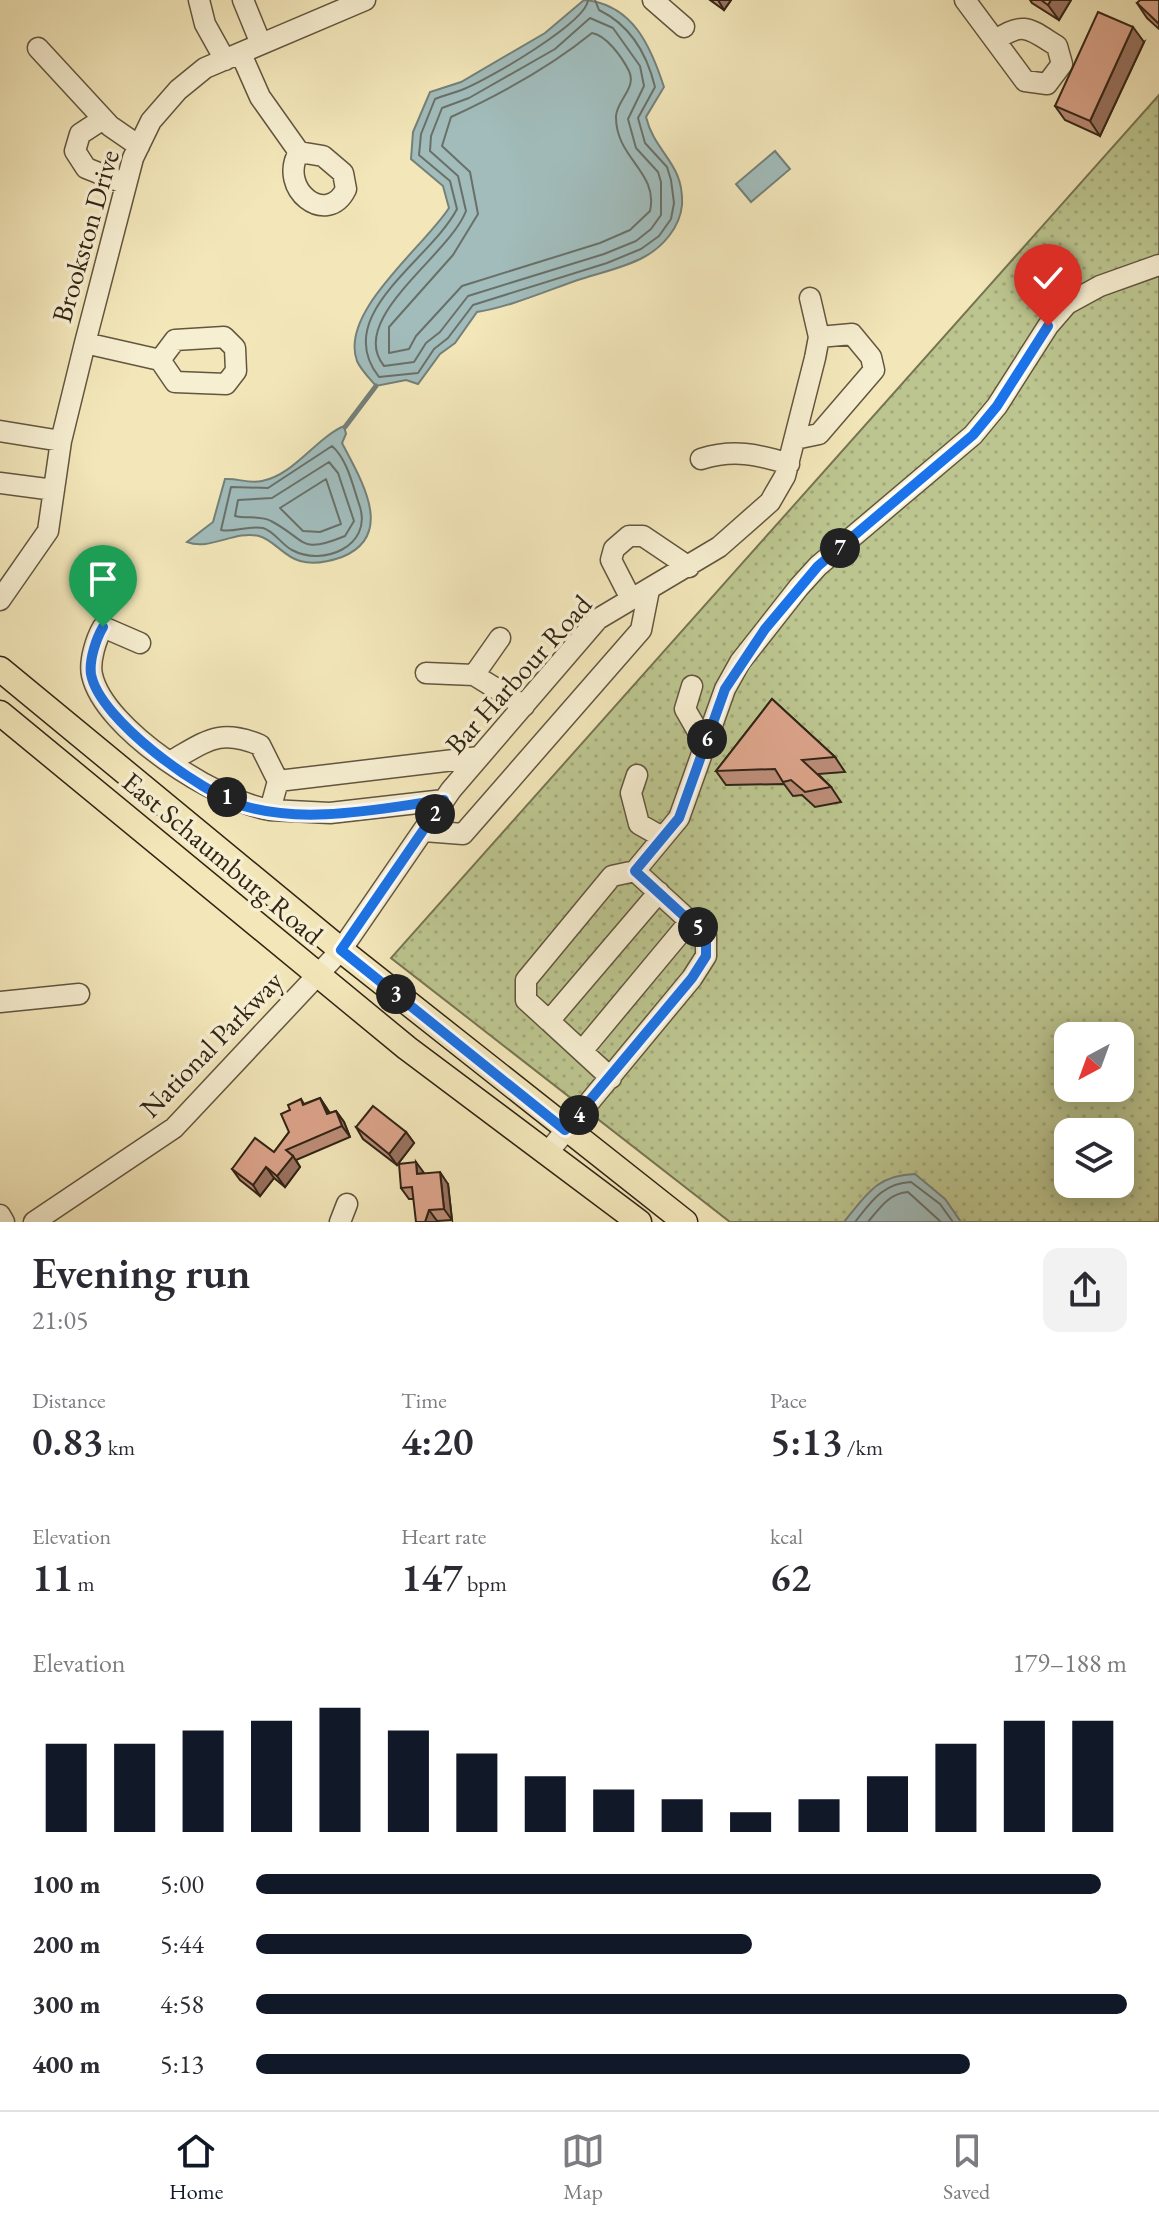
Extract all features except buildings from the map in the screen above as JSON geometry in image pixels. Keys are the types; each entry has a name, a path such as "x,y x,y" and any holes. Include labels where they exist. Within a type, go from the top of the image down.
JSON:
{"main road":[{"name":"East Schaumburg Road","path":"0,669 341,950 685,1222"},
{"name":"East Schaumburg Road","path":"0,713 407,1048 639,1222"}],"street":[{"path":"199,0 205,24 233,57 299,152"},
{"path":"243,0 261,44"},
{"name":"Brookston Drive","path":"0,600 48,531 61,441 85,343 126,184 151,121 178,90 205,68 365,0"},
{"path":"653,0 684,27"},
{"path":"965,0 996,40"},
{"path":"38,48 103,119 139,146"},
{"path":"103,119 80,134 75,151 86,168 126,184"},
{"path":"611,1078 526,1000 526,980 612,876 635,871 679,818 725,689 740,662 818,566 973,435 997,406 1048,326 1067,304 1100,286 1159,265"},
{"name":"Bar Harbour Road","path":"341,950 444,800 598,619 689,567 740,530 770,502 789,464 819,337 810,298"},
{"path":"795,439 819,434 874,370 871,357 852,334 819,337"},
{"path":"85,343 160,360"},
{"path":"0,431 61,441"},
{"path":"701,459 720,453 751,452 789,464"},
{"path":"0,483 54,490"},
{"path":"424,831 463,834 641,630 640,594 611,560 614,549 629,536 643,536 689,567"},
{"path":"140,643 103,627 97,638 91,673 119,722 198,782 243,806 330,813 444,800"},
{"path":"474,675 500,638"},
{"path":"426,673 474,675 524,706"},
{"path":"692,686 685,709 705,744"},
{"path":"171,761 204,743 234,734 260,745 278,781 270,810"},
{"path":"278,781 479,757"},
{"path":"637,775 631,793 639,824 662,837"},
{"path":"548,1152 692,978 706,956 706,936 635,871"},
{"path":"549,1021 659,892"},
{"path":"582,1051 691,920"},
{"name":"National Parkway","path":"34,1222 174,1128 341,950"},
{"path":"0,1002 79,994"},
{"path":"0,1215 4,1222"}],"green space":[{"path":"1159,95 1159,1222 730,1222 391,958"}],"water":[{"path":"584,0 601,3 627,19 646,43 659,72 664,87 646,117 650,130 678,178 682,205 674,228 658,248 636,261 477,312 455,343 440,354 418,384 406,380 376,386 357,361 355,342 360,322 386,281 449,208 443,186 411,159 413,132 430,92 461,82 545,33"},
{"path":"775,151 790,169 751,202 736,184"},
{"path":"344,426 346,434 342,443 365,490 371,521 367,535 358,547 337,559 310,563 294,559 259,536 241,536 205,544 187,542 213,522 225,479 257,482 274,477"},
{"path":"915,1174 945,1199 961,1222 844,1222 882,1182"}],"waterway":[{"path":"345,427 376,386"}],"route":[{"path":"103,627 97,638 91,673 119,722 198,782 243,806 330,813 444,800 341,950 565,1130 611,1078 692,978 706,956 706,936 635,871 650,849 679,818 725,689 740,662 818,566 973,435 997,406 1048,326"}]}
